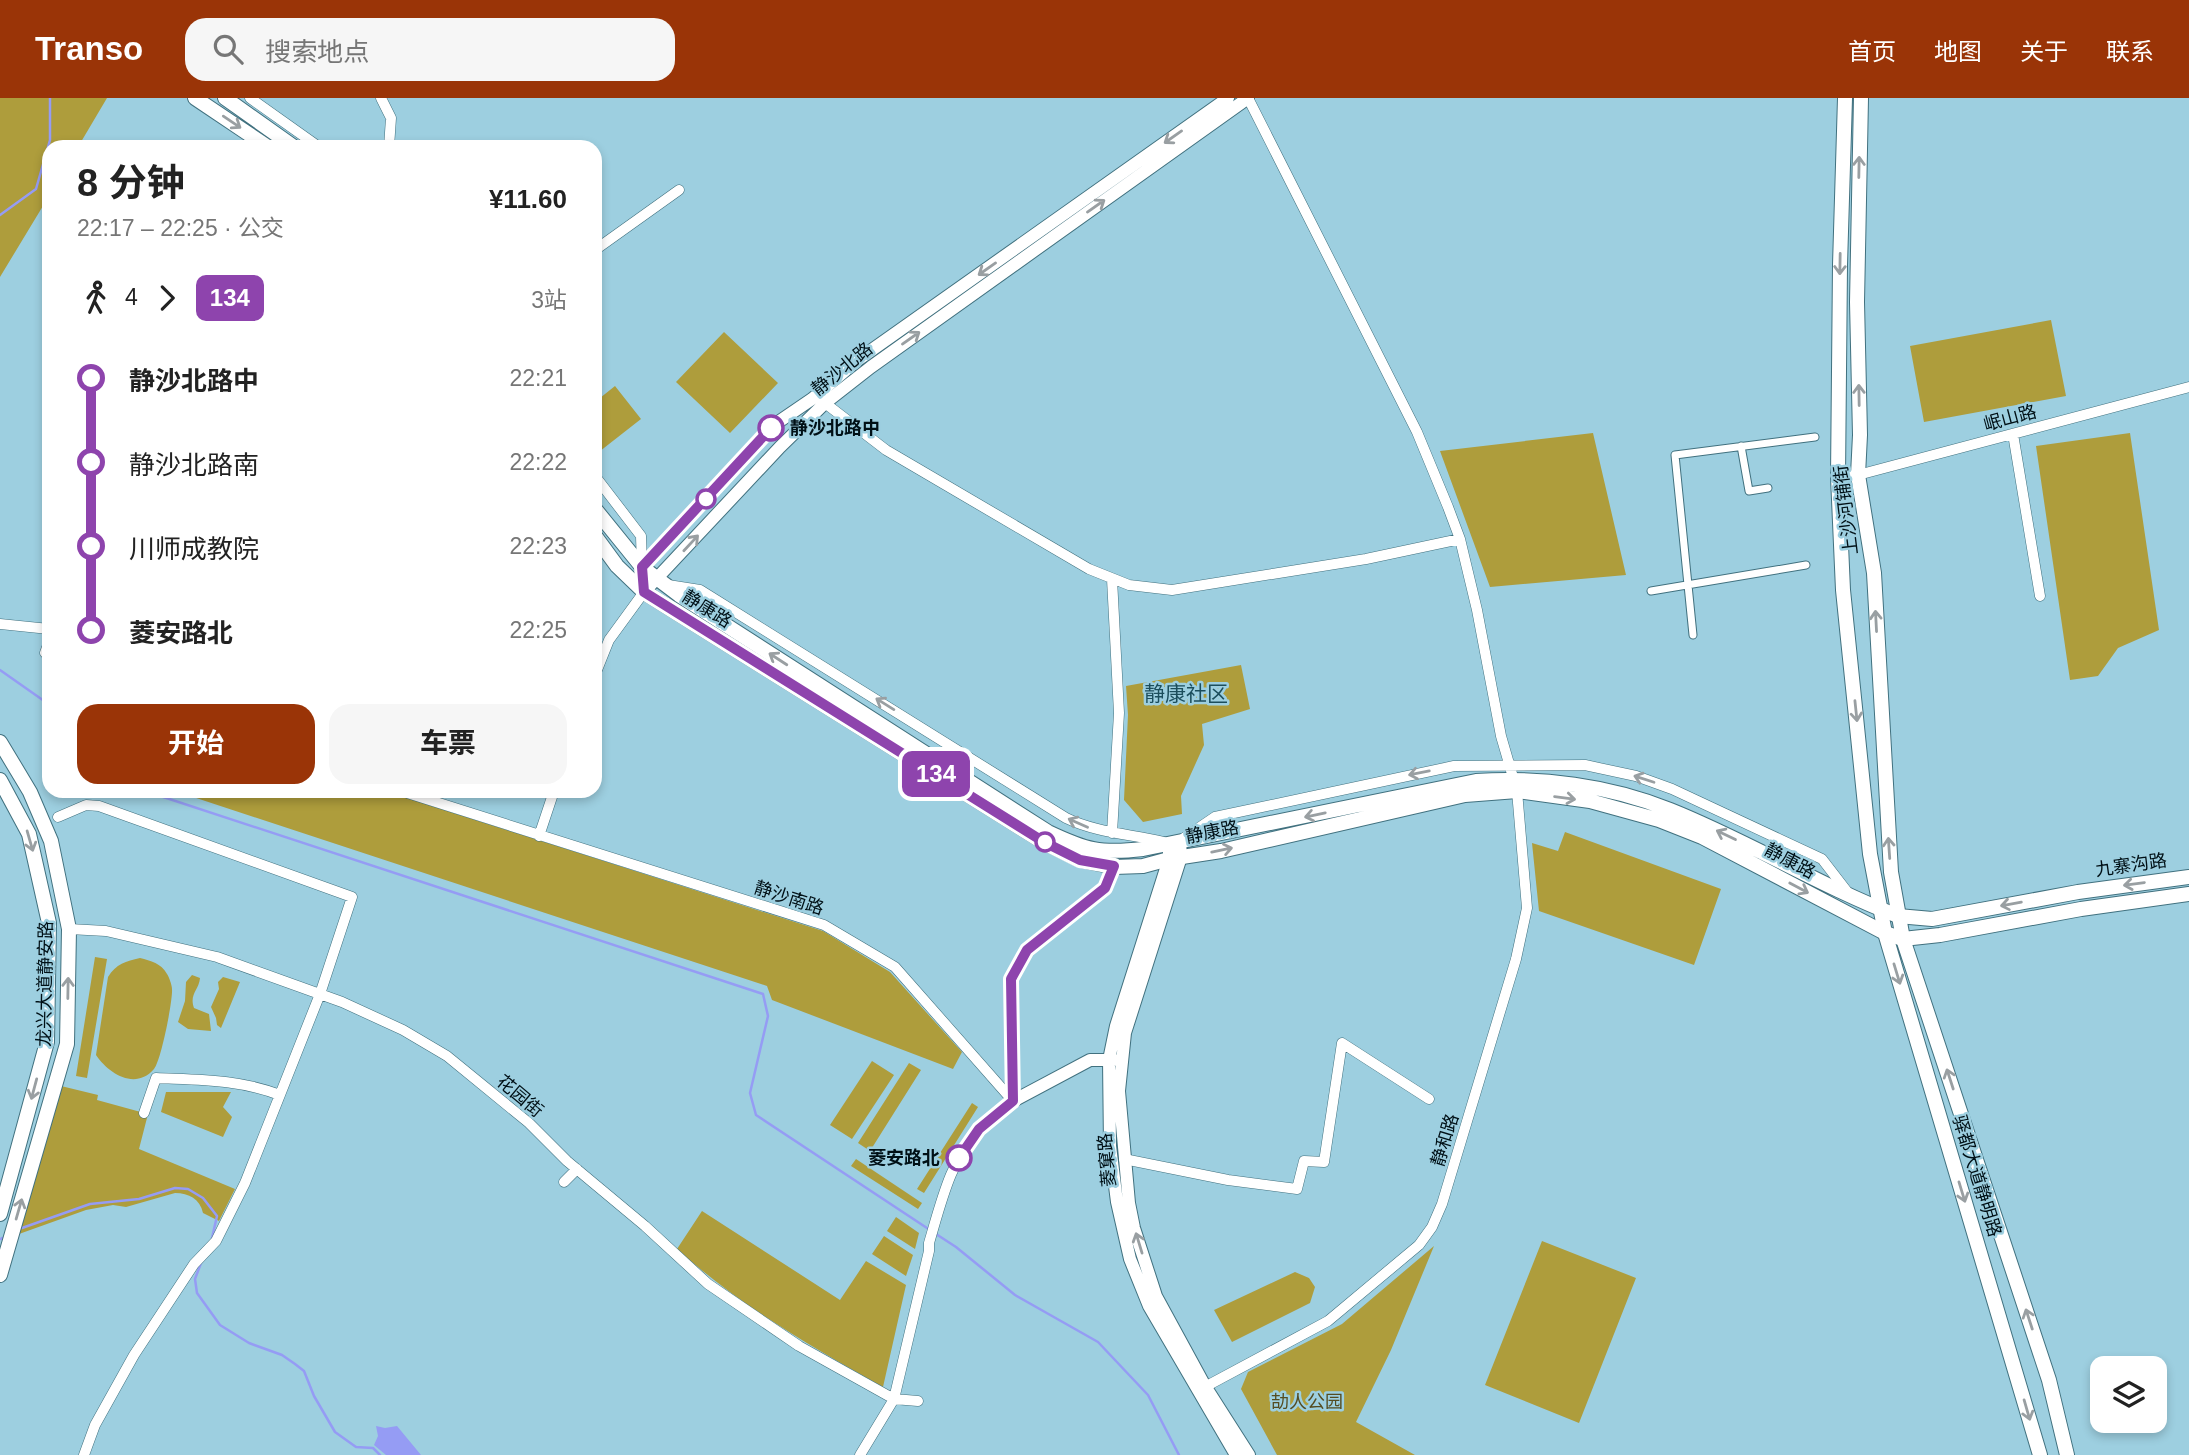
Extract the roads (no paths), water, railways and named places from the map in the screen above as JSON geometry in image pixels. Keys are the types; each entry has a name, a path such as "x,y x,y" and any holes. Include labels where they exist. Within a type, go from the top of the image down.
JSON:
{"main road":[{"path":"195,98 258,140"},
{"path":"225,98 284,140"},
{"name":"上沙河铺街","path":"1845,98 1838,477 1843,590 1878,908"},
{"name":"上沙河铺街","path":"1861,98 1857,302 1860,435 1858,475 1874,573 1891,872 1898,916"},
{"name":"静康路","path":"602,518 642,567 661,581 1048,832 1073,844 1113,853 1175,849 1221,851 1465,794 1514,779 1541,780 1602,790 1667,808 1898,916"},
{"name":"静康路","path":"602,546 617,566 644,592 1044,842 1080,860 1114,866 1143,866 1175,849"},
{"name":"龙兴大道静安路","path":"0,742 30,792 51,841 69,929 67,1044 0,1275"},
{"name":"静康路","path":"1514,779 1659,820 1702,837 1885,933 1903,939"},
{"name":"龙兴大道静安路","path":"0,780 29,834 49,929 47,1042 0,1214"},
{"name":"九寨沟路","path":"1898,916 1932,919 2078,892 2189,877"},
{"name":"九寨沟路","path":"1903,939 2189,894"},
{"name":"驿都大道静明路","path":"1878,908 2040,1455"},
{"name":"驿都大道静明路","path":"1898,916 1903,939 2049,1380 2067,1455"}],"street":[{"path":"250,98 309,140"},
{"path":"381,98 391,118 389,140"},
{"name":"静沙北路","path":"644,592 661,581 820,399 859,359 1228,98"},
{"name":"静沙北路","path":"642,567 771,428 871,367 1248,98"},
{"name":"静和路","path":"1202,1388 1328,1321 1419,1245 1432,1227 1442,1203 1524,927 1527,891 1514,779 1501,736 1477,610 1460,539 1417,432 1248,98"},
{"path":"602,245 679,190"},
{"name":"岷山路","path":"1838,477 1858,475 2189,387"},
{"path":"820,399 886,450 1089,569 1129,585 1172,590 1366,559 1460,539"},
{"path":"2013,434 2040,596"},
{"path":"1692,635 1675,454 1815,437"},
{"path":"1741,446 1749,491 1768,488"},
{"path":"602,485 641,536 644,592 610,640 602,659"},
{"path":"1651,591 1806,565"},
{"path":"1112,579 1119,713 1112,833"},
{"path":"661,581 700,590 1084,827 1135,835 1175,849 1214,817 1454,766 1514,779 1585,765 1636,776 1672,789 1822,859 1849,894"},
{"path":"0,624 42,628"},
{"name":"静沙南路","path":"423,798 824,925 895,967 1013,1101"},
{"path":"539,835 552,798"},
{"path":"58,817 86,805 99,806 352,897 320,994 245,1183 216,1241 194,1264 134,1354 95,1425 84,1455"},
{"name":"菱窠路","path":"1175,849 1116,1026 1109,1060 1110,1146 1117,1202 1130,1259 1149,1306 1249,1455"},
{"name":"菱窠路","path":"1175,849 1125,1033 1119,1091 1124,1159 1135,1228 1156,1296 1236,1455"},
{"path":"1013,1101 1011,979 1027,950 1105,888 1114,866"},
{"path":"49,929 69,929"},
{"name":"花园街","path":"69,929 106,931 215,957 320,994 403,1030 447,1056 529,1123 708,1284 799,1346 894,1399"},
{"path":"1124,1159 1228,1180 1297,1189 1304,1161 1324,1162 1342,1043 1429,1099"},
{"path":"860,1455 894,1399 929,1243 944,1188 959,1158 979,1129 1013,1101 1090,1060 1122,1060"},
{"path":"144,1113 156,1078 234,1081 280,1095"},
{"path":"564,1182 578,1169"},
{"path":"894,1399 918,1401"}],"water":[{"path":"376,1426 397,1426 421,1455 386,1455 374,1445 378,1436"}],"waterway":[{"path":"50,98 50,140"},
{"path":"0,215 36,189 42,168"},
{"path":"0,670 42,699"},
{"path":"166,798 763,994 768,1016 750,1093 756,1115 930,1230"},
{"path":"22,1228 90,1204 139,1199 175,1188 188,1189 203,1198 217,1216 212,1238"},
{"path":"936,1234 1015,1295 1098,1342 1148,1395 1179,1455"},
{"path":"201,1263 195,1279 197,1293 220,1325 249,1343 282,1355 304,1371 314,1396 335,1432 356,1447 373,1448 380,1455"}],"place":[{"name":"静沙北路中","path":"771,428"},
{"name":"菱安路北","path":"959,1158"}],"district":[{"name":"静康社区","path":"1186,694"}],"park label":[{"name":"劼人公园","path":"1307,1402"}]}
